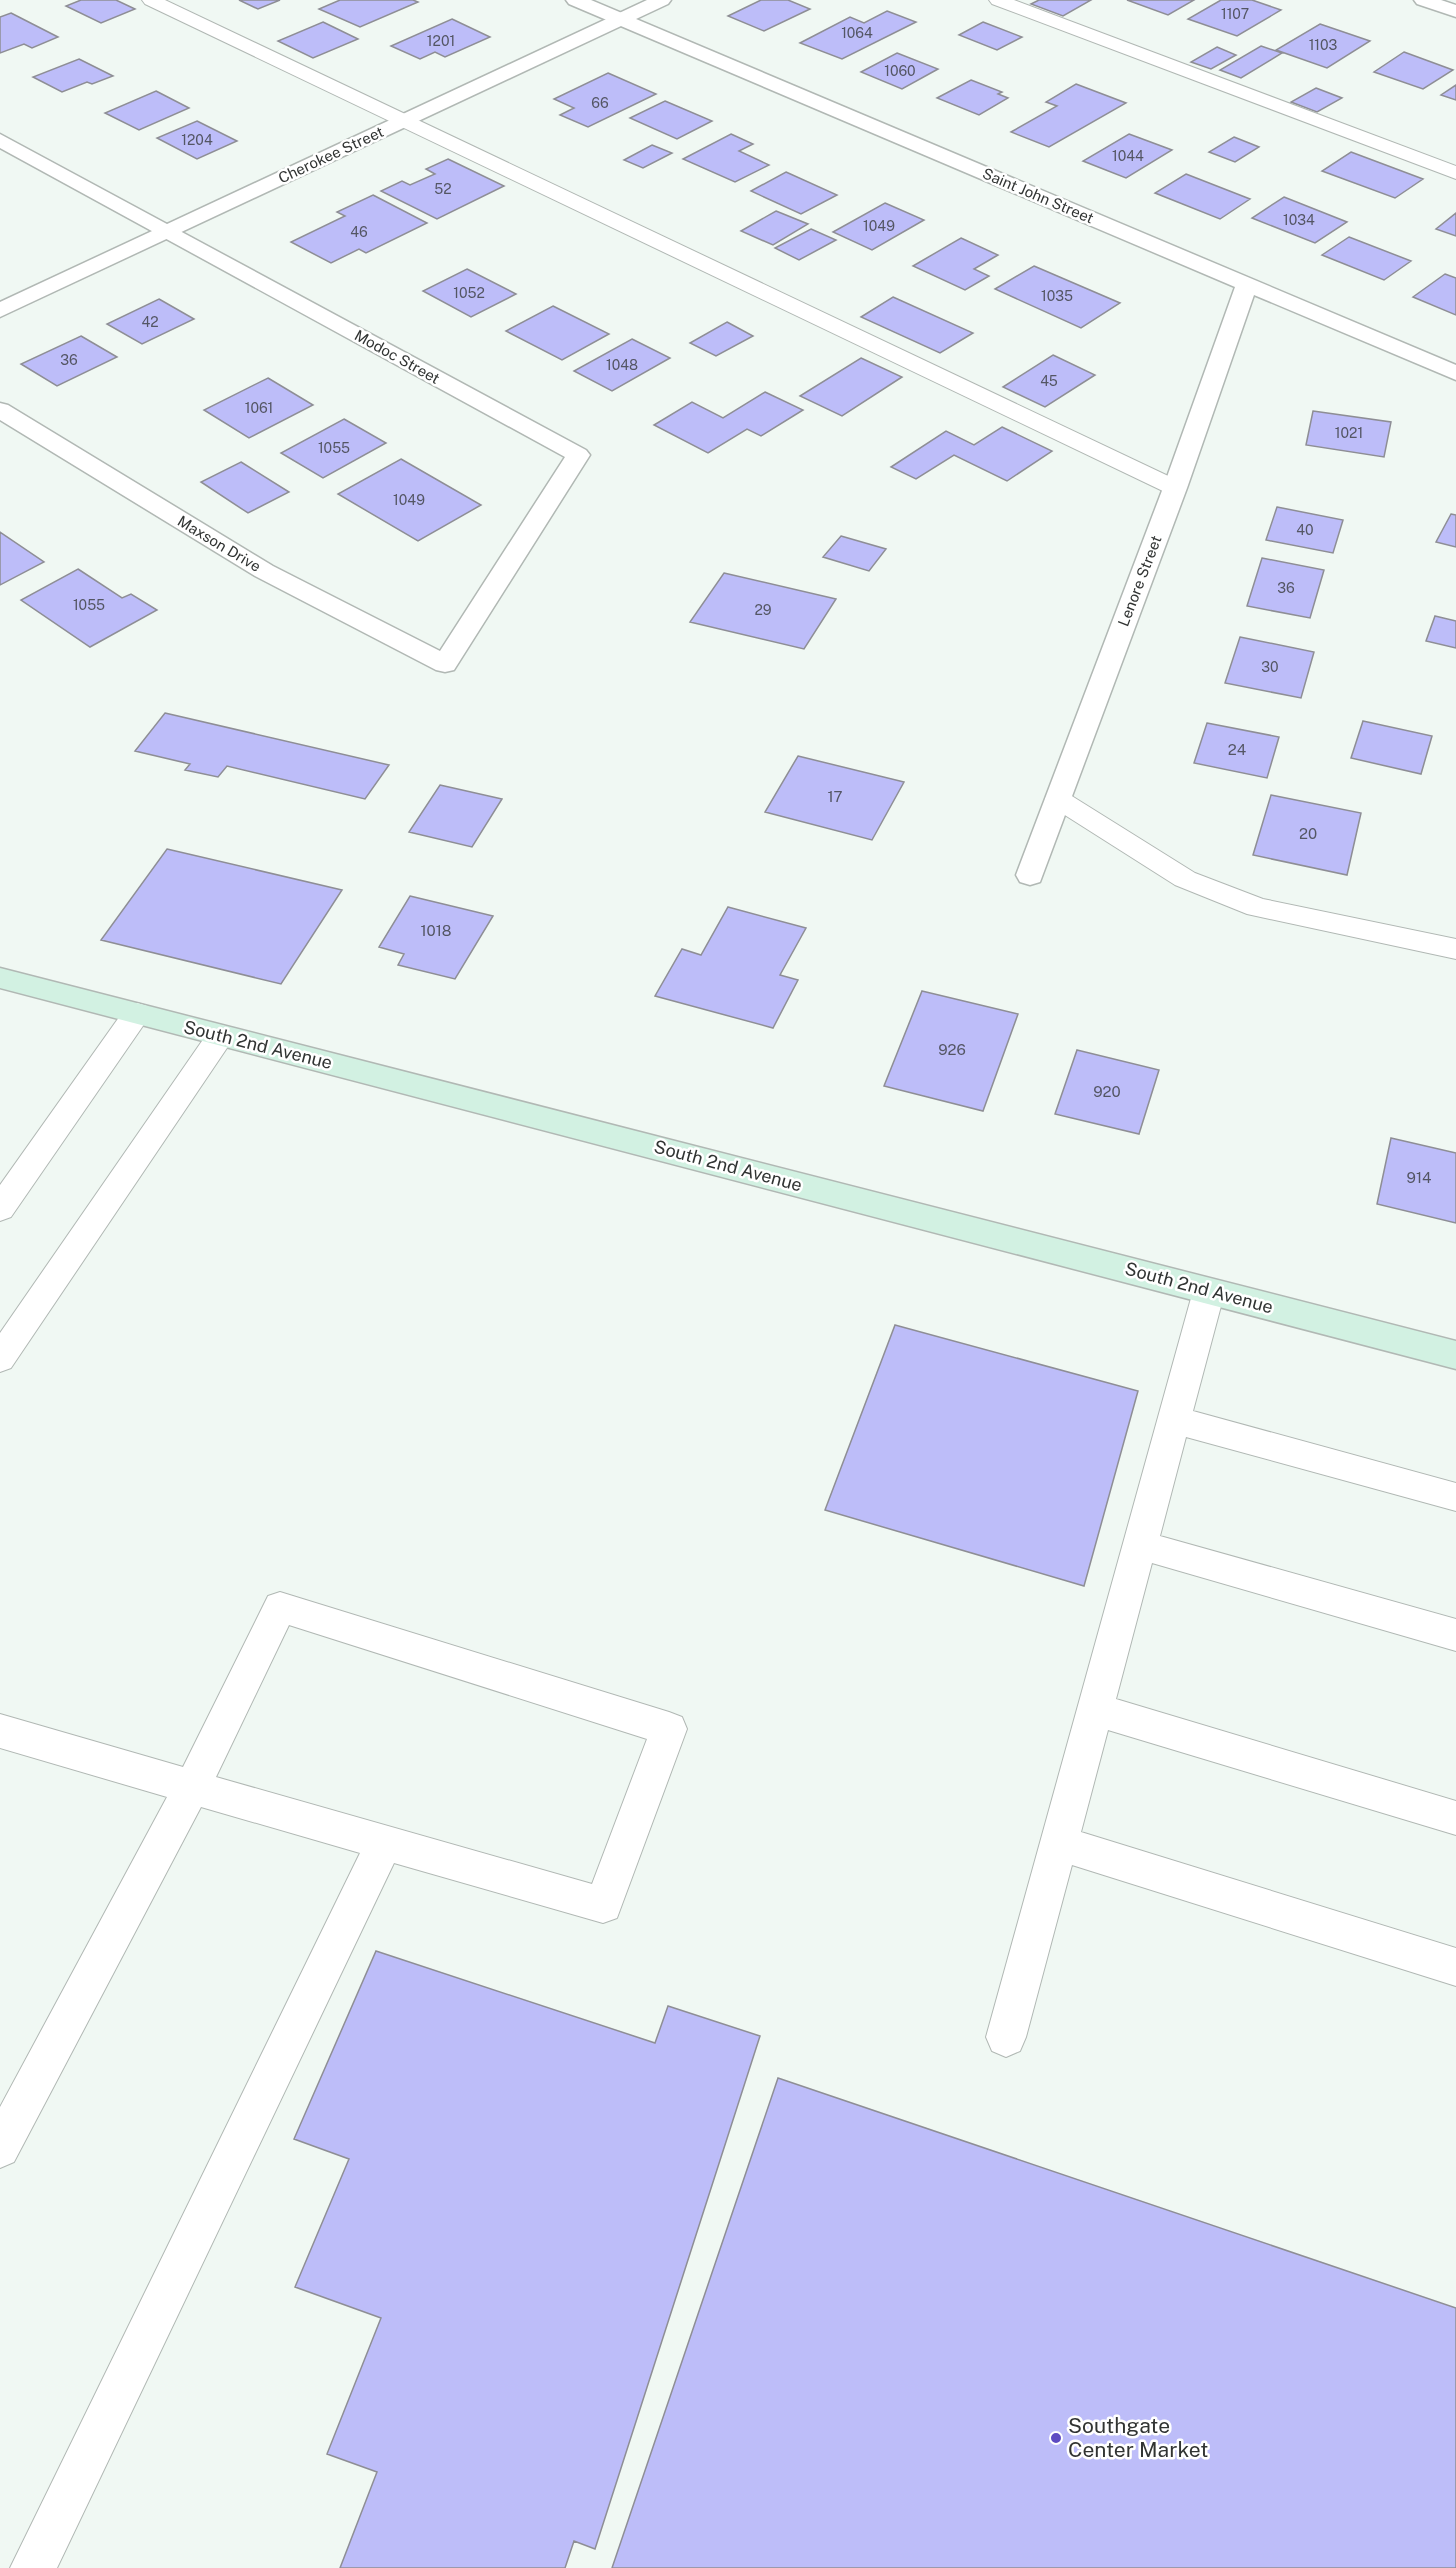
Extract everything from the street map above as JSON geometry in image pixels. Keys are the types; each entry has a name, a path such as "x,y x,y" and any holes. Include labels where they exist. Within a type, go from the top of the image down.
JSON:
{"main road":[{"name":"South 2nd Avenue","path":"0,978 1456,1355"}],"street":[{"name":"Saint John Street","path":"575,0 1456,373"},
{"name":"Cherokee Street","path":"0,310 662,0"},
{"path":"1424,0 1456,11"},
{"name":"Modoc Street","path":"0,140 578,455 445,664"},
{"name":"Lenore Street","path":"1030,875 1175,488 1247,285"},
{"name":"Maxson Drive","path":"0,410 264,571 445,664"}],"lane":[{"path":"151,0 1175,488"},
{"path":"998,0 1456,173"},
{"path":"1058,799 1185,879 1257,907 1456,949"},
{"path":"0,1209 137,1013"},
{"path":"0,1359 221,1035"},
{"path":"1006,2037 1209,1291"},
{"path":"1174,1420 1456,1497"},
{"path":"1140,1545 1456,1635"},
{"path":"0,1731 192,1787 384,1843 603,1905 669,1729 280,1608 192,1787 0,2148"},
{"path":"1094,1710 1456,1818"},
{"path":"33,2568 384,1843"},
{"path":"1059,1843 1456,1967"}],"building":[{"path":"81,0 116,0 135,9 101,23 66,6"},
{"path":"239,0 280,0 258,9"},
{"path":"340,0 413,0 418,2 360,27 319,9"},
{"path":"761,0 788,0 810,9 764,31 728,16"},
{"path":"1039,0 1091,0 1063,16 1031,4"},
{"path":"1127,0 1194,0 1168,15"},
{"path":"1221,0 1252,0 1281,10 1237,36 1188,19"},
{"path":"887,11 916,22 842,59 800,43 850,17 864,23"},
{"path":"11,13 58,37 32,48 24,44 0,53 0,17"},
{"path":"452,19 490,37 445,57 435,52 420,59 391,46"},
{"path":"323,22 358,39 313,58 278,41"},
{"path":"983,22 1022,37 997,50 959,35"},
{"path":"1320,24 1370,41 1327,68 1276,50"},
{"path":"1261,46 1282,53 1241,78 1220,70"},
{"path":"1217,47 1236,55 1211,69 1191,62"},
{"path":"1404,52 1453,70 1423,89 1374,72"},
{"path":"897,53 938,69 902,89 861,72"},
{"path":"79,59 113,76 92,84 87,82 62,92 33,77"},
{"path":"608,73 656,94 588,127 560,115 574,108 554,99"},
{"path":"971,80 1002,92 998,94 1008,98 979,115 937,98"},
{"path":"1076,84 1126,103 1049,147 1011,132 1057,106 1046,102"},
{"path":"1456,85 1456,100 1441,95"},
{"path":"1316,88 1342,98 1317,112 1291,102"},
{"path":"156,91 189,108 139,130 105,113"},
{"path":"665,101 712,121 677,139 630,118"},
{"path":"197,121 237,141 197,159 157,138"},
{"path":"731,134 753,144 739,151 769,165 735,182 683,159"},
{"path":"1129,134 1172,150 1126,178 1083,161"},
{"path":"1234,137 1259,147 1235,162 1209,152"},
{"path":"652,145 672,153 643,168 624,160"},
{"path":"1351,152 1423,179 1395,198 1322,171"},
{"path":"448,159 504,186 437,219 381,191 402,181 410,185 435,174 426,169"},
{"path":"786,172 837,195 801,214 751,191"},
{"path":"1186,174 1250,199 1220,219 1155,193"},
{"path":"373,195 427,223 366,253 359,249 331,263 291,242 345,216 337,212"},
{"path":"1284,197 1347,222 1315,243 1252,218"},
{"path":"885,203 924,220 872,250 833,232"},
{"path":"776,211 808,224 773,245 741,231"},
{"path":"1456,213 1456,236 1436,229"},
{"path":"811,229 836,240 799,260 775,248"},
{"path":"1349,237 1411,261 1384,280 1322,255"},
{"path":"961,238 998,255 974,269 989,276 965,290 913,266"},
{"path":"1034,266 1120,303 1081,328 995,289"},
{"path":"467,269 516,294 471,317 423,291"},
{"path":"1445,274 1456,278 1456,315 1413,297"},
{"path":"893,297 973,333 940,353 861,317"},
{"path":"159,299 194,319 142,344 107,324"},
{"path":"553,306 609,334 562,360 506,331"},
{"path":"727,322 753,336 716,356 690,343"},
{"path":"81,336 117,357 57,386 21,364"},
{"path":"632,339 670,358 612,391 574,371"},
{"path":"1053,355 1095,375 1045,407 1003,387"},
{"path":"861,358 902,377 842,416 800,396"},
{"path":"268,378 313,405 249,438 204,410"},
{"path":"765,392 803,410 761,436 747,429 708,453 654,425 692,402 723,418"},
{"path":"1313,411 1391,422 1384,457 1306,445"},
{"path":"344,419 386,443 323,478 281,453"},
{"path":"1002,427 1052,451 1007,481 954,455 916,479 891,467 946,431 974,445"},
{"path":"401,459 481,505 418,541 338,494"},
{"path":"241,462 289,492 248,513 201,482"},
{"path":"1277,507 1343,520 1333,553 1266,540"},
{"path":"1451,514 1456,515 1456,547 1436,542"},
{"path":"0,532 44,562 0,585"},
{"path":"841,536 886,549 869,571 823,557"},
{"path":"1262,558 1324,570 1310,618 1247,606"},
{"path":"78,569 122,598 131,594 157,610 90,647 21,600"},
{"path":"724,573 836,599 804,649 690,622"},
{"path":"1435,616 1456,621 1456,648 1426,641"},
{"path":"1240,637 1314,652 1301,698 1225,683"},
{"path":"165,713 389,765 365,799 227,766 218,777 185,770 190,764 135,751"},
{"path":"1363,721 1432,736 1421,774 1351,758"},
{"path":"1207,723 1279,737 1267,778 1194,763"},
{"path":"798,756 904,782 872,840 765,812"},
{"path":"440,785 502,799 472,847 409,832"},
{"path":"1271,795 1361,813 1347,875 1253,855"},
{"path":"167,849 342,890 281,984 101,940"},
{"path":"410,896 493,916 455,979 398,965 404,954 379,947"},
{"path":"728,907 806,928 780,975 798,980 773,1028 655,996 682,949 701,955"},
{"path":"922,991 1018,1014 983,1111 884,1086"},
{"path":"1077,1050 1159,1070 1139,1134 1055,1114"},
{"path":"1391,1138 1456,1153 1456,1223 1377,1204"},
{"path":"895,1325 1138,1391 1084,1586 825,1510"},
{"path":"376,1951 655,2043 668,2006 760,2036 595,2549 574,2541 565,2568 340,2568 377,2472 327,2454 381,2318 295,2287 349,2159 294,2139"},
{"name":"Southgate Center Market","path":"778,2078 1456,2308 1456,2568 612,2568"}],"place":[{"name":"Southgate Center Market","path":"1056,2438"}]}
